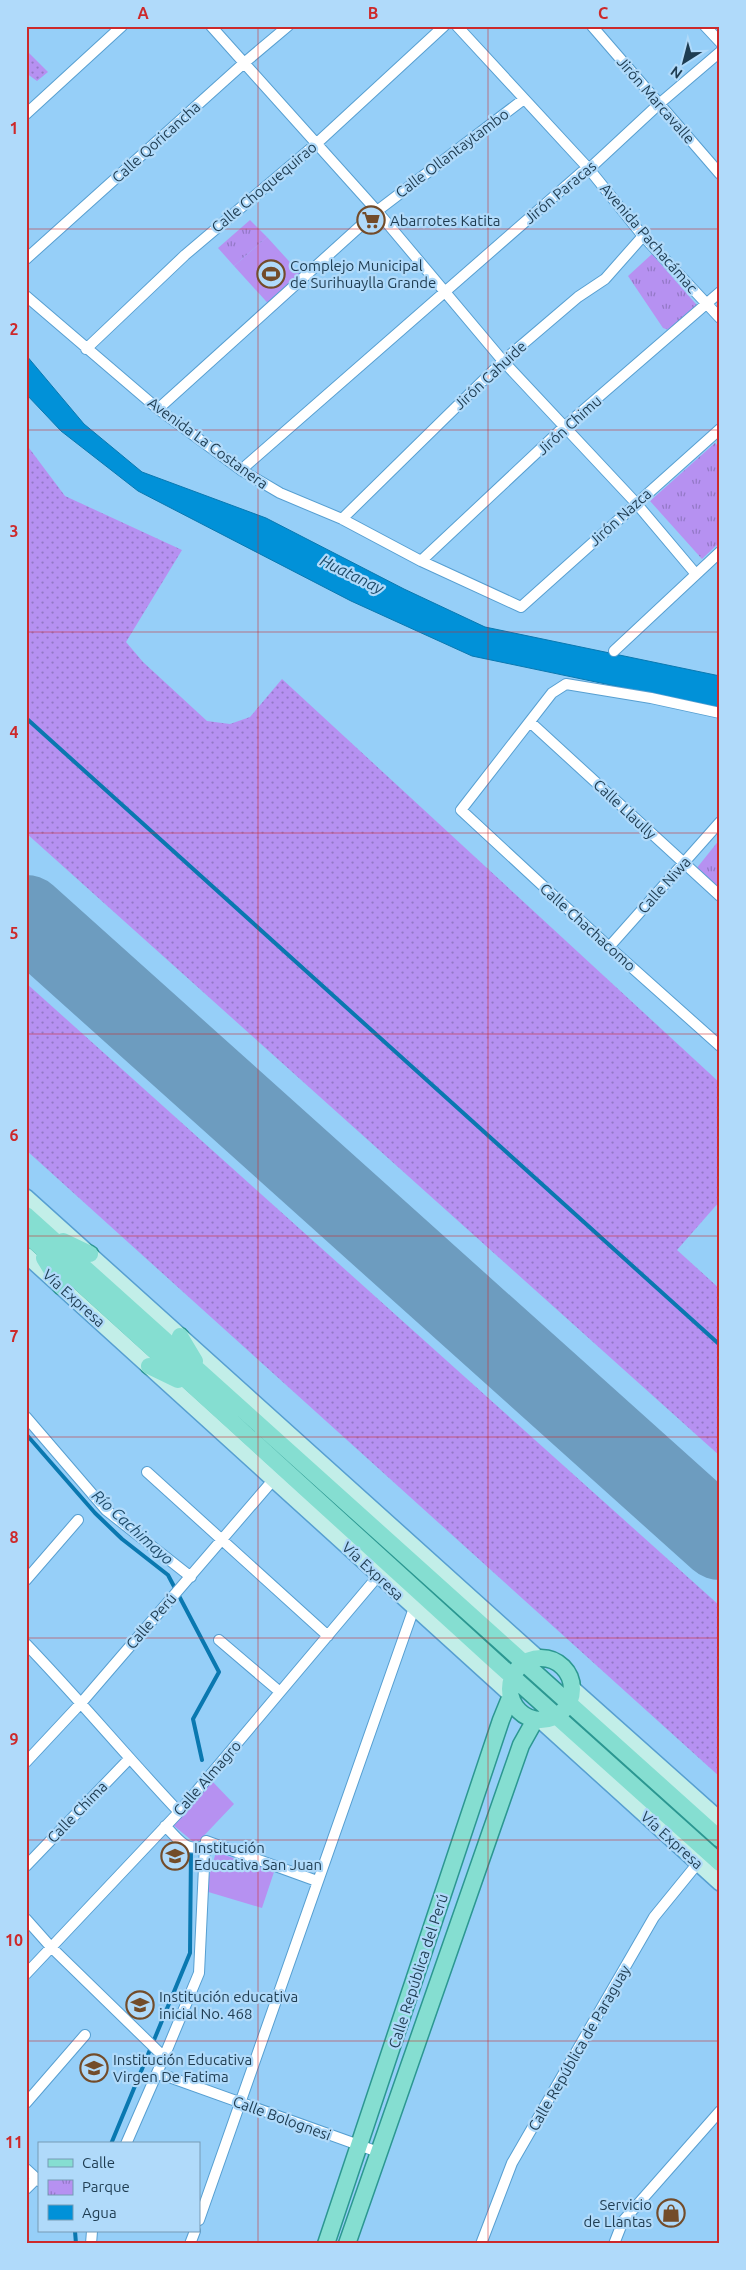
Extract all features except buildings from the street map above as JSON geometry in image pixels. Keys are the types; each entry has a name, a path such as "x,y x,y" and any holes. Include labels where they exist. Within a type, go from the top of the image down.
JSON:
{"main road":[{"name":"Vía Expresa","path":"26,1198 180,1336 570,1696 720,1839"},
{"name":"Vía Expresa","path":"26,1215 33,1240 199,1382 531,1660 558,1662 566,1669 570,1696 720,1820"},
{"path":"33,1240 90,1254"},
{"path":"33,1240 61,1286"},
{"name":"Vía Expresa","path":"61,1286 510,1696 520,1712 544,1719 720,1863"},
{"path":"180,1336 199,1382"},
{"path":"149,1366 199,1382"},
{"name":"Vía Expresa","path":"199,1382 512,1676 544,1719 720,1883"},
{"path":"512,1676 531,1660"},
{"name":"Calle República del Perú","path":"326,2244 510,1696 512,1676"},
{"name":"Calle República del Perú","path":"348,2244 521,1745 544,1719 570,1696"}],"street":[{"path":"26,114 122,26"},
{"path":"211,26 377,211 503,361 636,503 695,572"},
{"name":"Calle Qoricancha","path":"26,259 244,63 288,26"},
{"name":"Calle Choquequirao","path":"86,349 185,255 316,144 444,26"},
{"name":"Avenida Pachacámac","path":"457,26 589,169 643,236 720,318"},
{"name":"Jirón Marcavalle","path":"592,26 720,174"},
{"path":"705,26 720,42"},
{"name":"Jirón Paracas","path":"241,470 444,291 582,172 589,169 659,104 720,52"},
{"name":"Calle Ollantaytambo","path":"158,409 377,211 524,99"},
{"name":"Jirón Cahuide","path":"342,519 503,361 578,297 604,279 643,236"},
{"name":"Jirón Chimu","path":"421,561 565,426 720,292"},
{"name":"Avenida La Costanera","path":"26,296 158,409 241,470 280,493 342,519 421,561 520,607"},
{"name":"Jirón Nazca","path":"520,607 720,429"},
{"path":"614,651 695,572 720,552"},
{"path":"530,722 552,694 566,684 652,698 720,713"},
{"name":"Calle Chachacomo","path":"530,722 461,807 462,812 608,947 720,1046"},
{"name":"Calle Llaully","path":"530,722 720,896"},
{"name":"Calle Niwa","path":"608,947 720,822"},
{"path":"26,1417 106,1510 191,1577"},
{"path":"147,1472 328,1636"},
{"name":"Calle Perú","path":"26,1762 82,1702 274,1479"},
{"path":"26,1580 78,1520"},
{"name":"Calle Almagro","path":"26,1974 50,1946 179,1812 378,1576"},
{"path":"200,2217 414,1608"},
{"path":"219,1640 280,1692"},
{"path":"26,1644 82,1702 129,1759 179,1812"},
{"name":"Calle Chima","path":"26,1866 129,1759"},
{"path":"165,1826 191,1849 204,1846"},
{"path":"127,2142 158,2073 161,2055 199,1973 202,1952 204,1846 206,1841 317,1881"},
{"name":"Calle República de Paraguay","path":"481,2244 512,2163 654,1917 698,1863"},
{"path":"26,1919 50,1946 161,2055"},
{"path":"26,2102 85,2035"},
{"name":"Calle Bolognesi","path":"158,2073 380,2153"},
{"path":"614,2244 622,2221 720,2111"},
{"path":"26,2169 38,2180 26,2189"},
{"path":"190,2244 195,2232"}],"green space":[{"path":"26,50 48,72 37,81 26,73"},
{"path":"250,220 267,237 234,266 218,248"},
{"name":"Complejo Municipal de Surihuaylla Grande","path":"267,237 307,281 275,311 234,266"},
{"path":"652,254 702,311 677,333 663,328 628,276"},
{"path":"715,443 720,448 720,542 702,559 650,501"},
{"path":"26,444 65,496 182,550 126,642 143,662 207,721 230,724 250,717 282,679 720,1083 720,1201 677,1250 720,1289 720,1456 26,833"},
{"path":"720,839 720,891 696,869"},
{"path":"26,983 720,1606 720,1777 26,1150"},
{"path":"211,1780 234,1804 196,1844 173,1825"},
{"path":"216,1852 274,1872 262,1908 205,1891"}],"water":[{"name":"Huatanay","path":"26,355 84,424 142,472 266,518 404,589 485,627 720,676 720,708 472,656 351,601 138,491 61,431 26,394"}],"waterway":[{"path":"26,718 720,1345"},
{"name":"Río Cachimayo","path":"26,1434 95,1513 122,1539 168,1575 219,1672 193,1719 202,1760"},
{"name":"Río Cachimayo","path":"112,2142 190,1953 191,1849"},
{"name":"Río Cachimayo","path":"75,2232 76,2244"}],"taxiway":[{"path":"703,1525 720,1528"}],"runway":[{"path":"26,916 720,1539"}],"place":[{"name":"Abarrotes Katita","path":"371,220"},
{"name":"Complejo Municipal de Surihuaylla Grande","path":"271,274"},
{"name":"Institución Educativa San Juan","path":"175,1856"},
{"name":"Institución educativa inicial No. 468","path":"140,2005"},
{"name":"Institución Educativa Virgen De Fatima","path":"94,2068"},
{"name":"Servicio de Llantas","path":"671,2213"}]}
